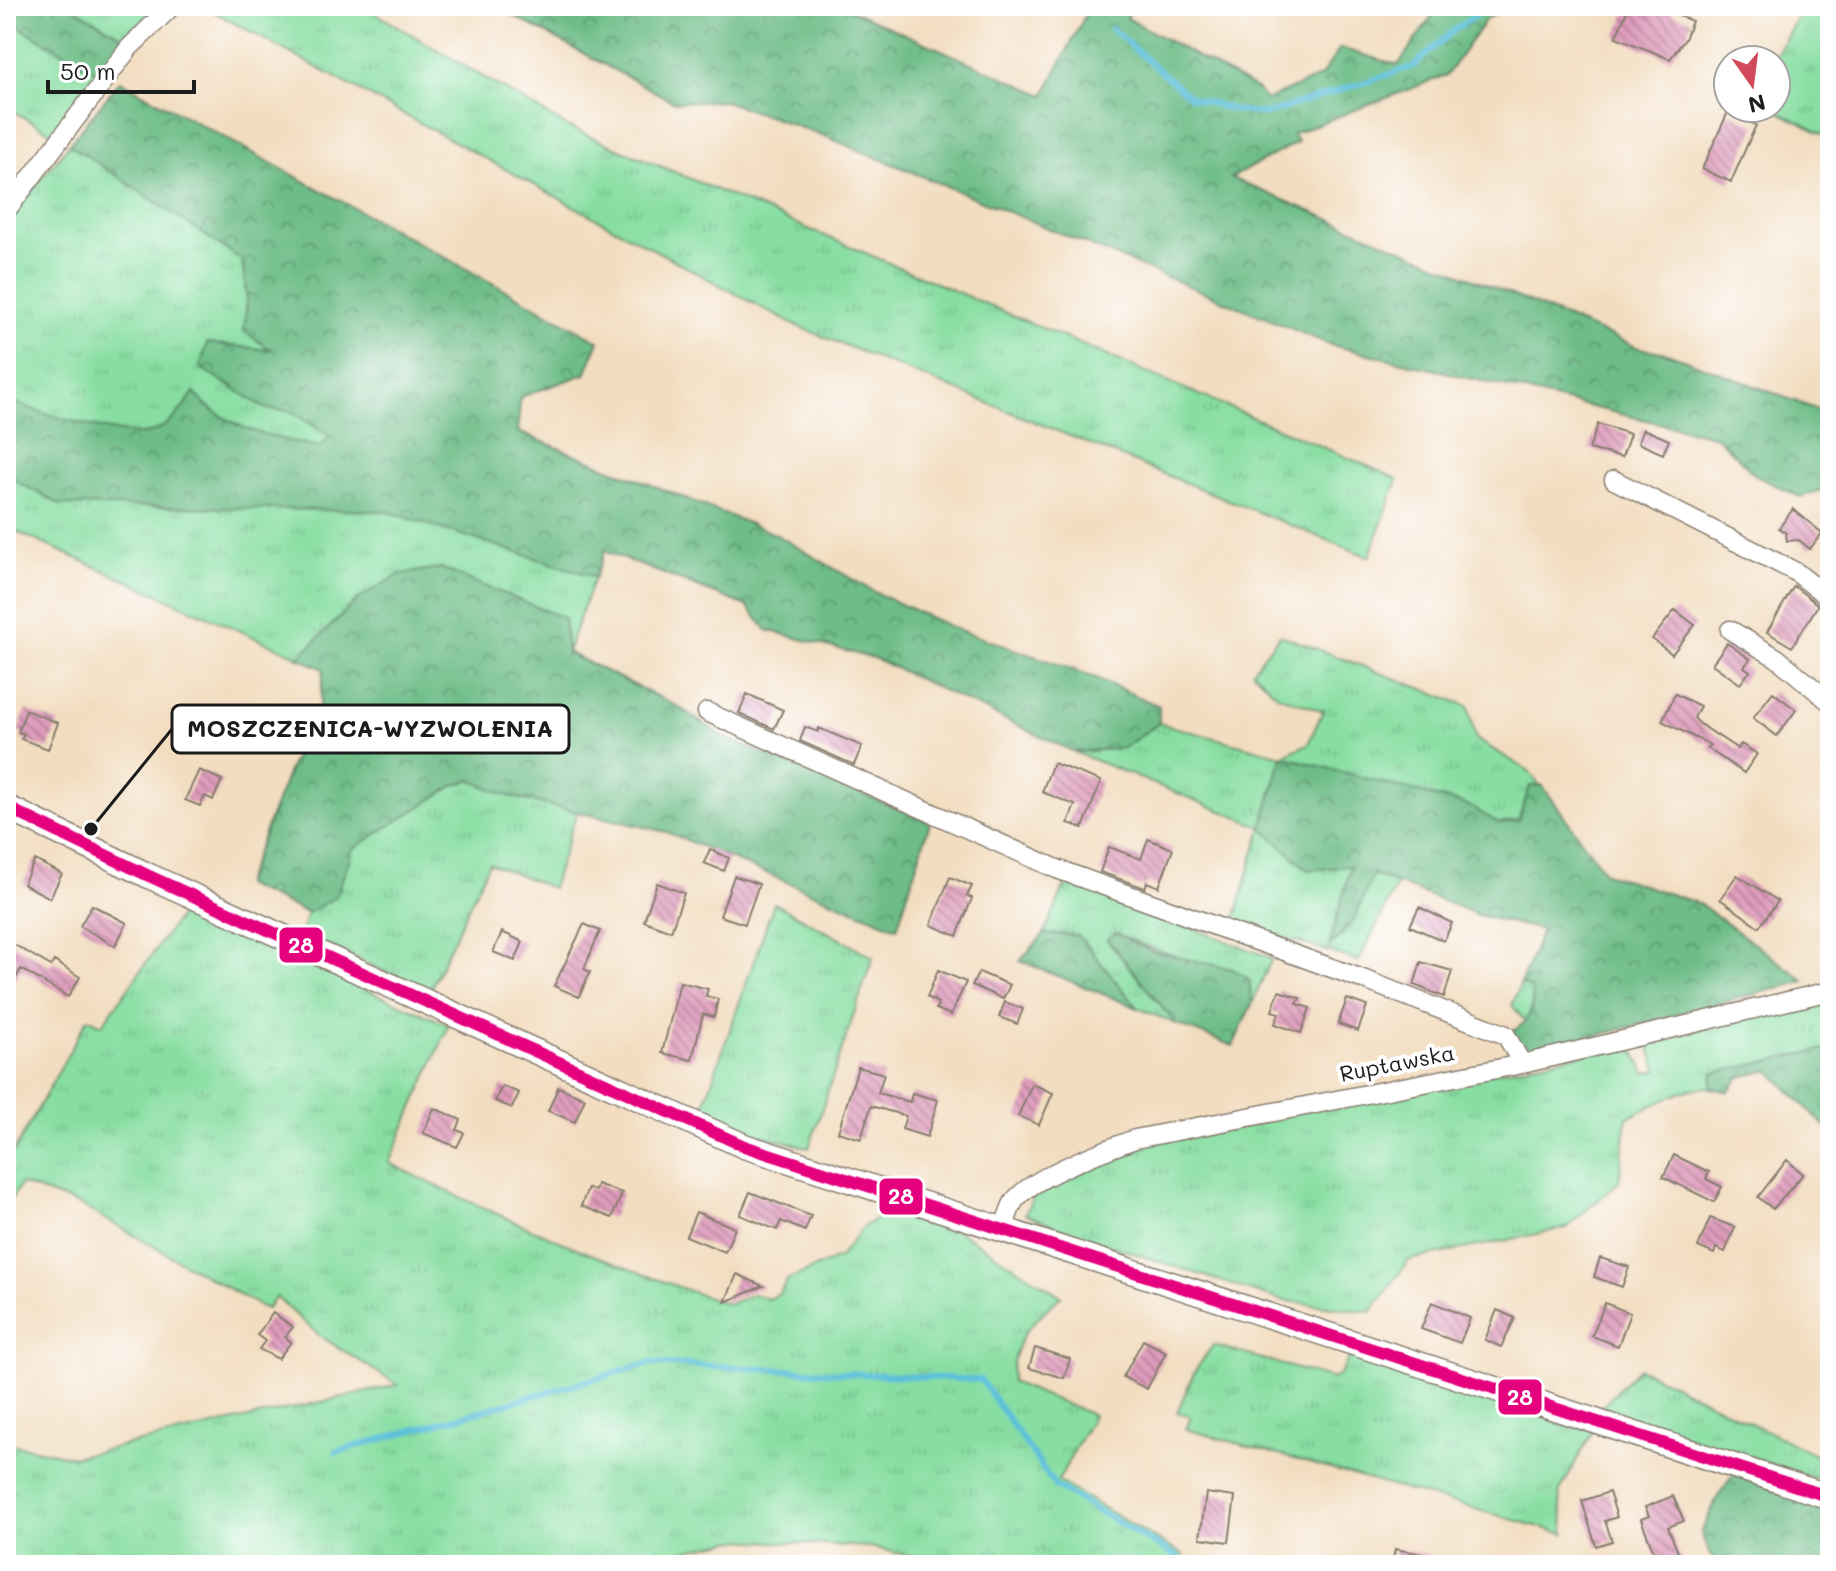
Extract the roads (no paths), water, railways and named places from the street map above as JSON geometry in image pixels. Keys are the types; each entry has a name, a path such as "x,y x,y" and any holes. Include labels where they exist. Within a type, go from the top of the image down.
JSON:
{"street":[{"path":"6,211 129,48 172,6"},
{"path":"1614,480 1796,572 1830,599"},
{"path":"1730,630 1777,658 1830,702"},
{"path":"707,712 1057,869 1365,980 1506,1035 1522,1064"},
{"path":"6,807 186,893 744,1146 1830,1497"},
{"name":"Ruptawska","path":"1003,1230 1012,1205 1027,1190 1087,1157 1135,1139 1522,1064 1830,991"}],"waterway":[{"path":"1112,29 1190,97 1234,110 1266,114 1412,67 1454,30 1490,6"},
{"path":"336,1452 650,1363 981,1380 1055,1486 1176,1556 1181,1565"}],"place":[{"name":"MOSZCZENICA-WYZWOLENIA","path":"91,829"}]}
